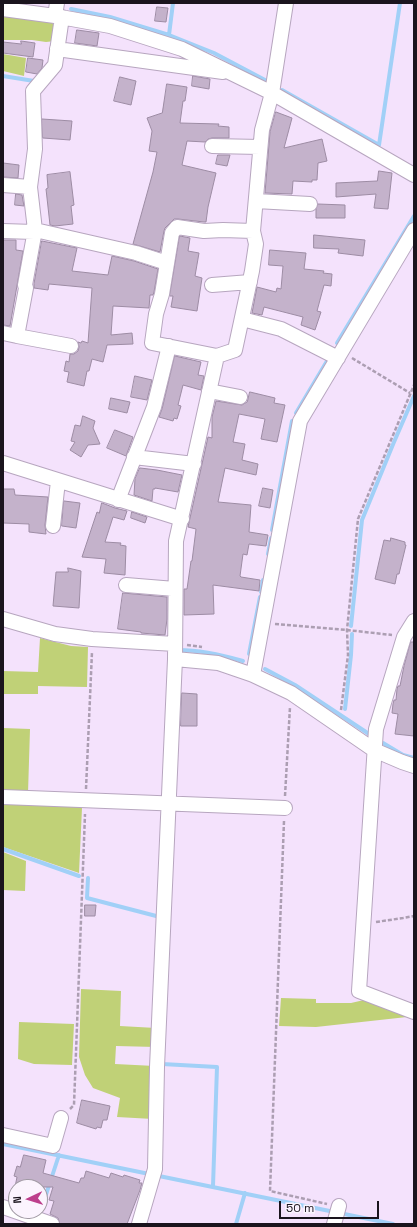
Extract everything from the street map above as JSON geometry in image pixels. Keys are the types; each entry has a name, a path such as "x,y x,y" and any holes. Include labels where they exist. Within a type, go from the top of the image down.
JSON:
{"street":[{"path":"253,231 204,231 177,228 172,233 162,294 156,314 152,343 217,356 235,350 250,282 256,244 253,231 262,130 272,93 286,3"},
{"path":"3,9 58,12 110,26 182,49 234,73 272,93 414,175"},
{"path":"58,12 55,65 33,91 35,149 30,187 34,231 25,285 26,288 10,335 71,346"},
{"path":"57,49 234,73"},
{"path":"212,146 260,147"},
{"path":"3,185 30,187"},
{"path":"256,201 310,204"},
{"path":"3,230 34,231 136,253 167,263"},
{"path":"253,675 300,421 414,230"},
{"path":"212,285 250,282"},
{"path":"242,319 280,329 340,355"},
{"path":"118,500 154,407 169,346"},
{"path":"139,1224 153,1174 175,644 176,541 217,356"},
{"path":"210,391 240,397"},
{"path":"134,458 194,464"},
{"path":"3,463 182,519"},
{"path":"52,526 58,481"},
{"path":"126,585 175,589"},
{"path":"3,619 55,634 92,639 175,644"},
{"path":"414,621 376,729 359,990 414,1012"},
{"path":"174,659 218,663 253,675 291,693 374,750 414,766"},
{"path":"3,797 284,808"},
{"path":"3,1135 53,1146 61,1118"},
{"path":"3,1207 52,1224"}],"path":[{"path":"340,355 410,393"},
{"path":"341,710 348,655 347,630 358,519 414,385"},
{"path":"263,623 409,637"},
{"path":"61,1118 74,1105 92,639"},
{"path":"291,693 284,808 270,1191 337,1216"},
{"path":"363,921 378,922 414,916"}],"green space":[{"path":"3,16 52,23 57,26 55,41 3,40"},
{"path":"3,54 26,58 24,76 3,71"},
{"path":"40,638 71,646 88,647 87,687 38,686 38,694 3,694 3,671 38,672"},
{"path":"3,728 30,729 28,793 3,793"},
{"path":"3,802 79,804 82,808 79,873 3,847"},
{"path":"3,852 26,861 25,891 3,890"},
{"path":"81,989 121,991 120,1026 156,1028 156,1047 116,1046 115,1064 155,1066 153,1119 117,1117 120,1098 93,1088 85,1075 79,1057"},
{"path":"281,998 316,999 316,1003 351,1003 364,1000 407,1017 316,1027 279,1026"},
{"path":"19,1022 74,1024 72,1065 34,1064 18,1059"}],"building":[{"path":"157,7 168,8 166,22 155,21"},
{"path":"77,30 99,33 97,46 75,43"},
{"path":"21,41 35,43 33,57 3,53 3,42 21,44"},
{"path":"28,58 43,60 42,68 37,74 26,72"},
{"path":"193,76 210,79 209,89 192,86"},
{"path":"120,77 136,81 131,105 114,101"},
{"path":"167,84 187,87 185,101 183,101 180,123 219,124 218,126 229,127 229,138 212,138 205,142 187,141 182,165 216,173 206,222 174,219 165,228 160,252 133,244 157,152 149,151 152,131 147,118 162,113"},
{"path":"276,112 292,118 284,148 322,139 327,161 318,163 317,180 312,180 312,182 293,181 292,194 265,193 270,132"},
{"path":"42,119 72,121 70,140 43,138"},
{"path":"218,155 230,155 227,166 216,164"},
{"path":"3,163 19,165 18,178 3,177"},
{"path":"379,171 392,173 388,209 374,208 376,194 336,197 336,183 377,181"},
{"path":"70,172 74,205 71,206 73,224 55,226 50,225 46,189 48,188 47,175"},
{"path":"16,194 22,195 24,206 15,205"},
{"path":"318,204 345,205 345,218 316,218 316,209"},
{"path":"314,235 365,240 363,256 338,253 339,249 314,248"},
{"path":"180,236 190,238 188,251 199,253 195,276 202,278 197,311 171,307 173,296 170,296"},
{"path":"3,240 16,240 16,250 23,251 10,326 3,325"},
{"path":"42,241 77,248 72,271 108,275 112,256 158,269 154,292 153,295 150,295 149,308 113,306 111,335 132,333 133,344 107,345 103,362 92,359 89,371 87,371 84,386 67,382 69,372 64,371 66,361 69,362 70,354 74,354 78,351 78,342 81,343 82,341 88,343 92,288 49,284 48,290 34,288"},
{"path":"270,250 306,253 304,269 324,271 323,273 332,274 331,286 324,285 317,311 321,312 315,330 301,325 303,317 264,307 262,315 252,313 257,287 276,292 277,288 281,289 283,266 269,265"},
{"path":"175,356 201,362 198,375 204,376 201,390 183,385 178,405 181,406 177,419 174,418 173,421 159,417"},
{"path":"135,376 152,380 147,400 131,397"},
{"path":"250,392 275,398 274,403 285,405 277,442 261,439 265,419 239,414 233,442 245,444 242,460 258,464 256,475 225,468 218,502 251,505 249,532 268,535 266,546 249,544 247,555 243,554 240,576 260,580 259,591 213,585 214,614 184,615 184,589 187,589 196,529 188,527 208,437 212,438 212,417 216,401 242,405 247,402"},
{"path":"111,398 130,402 127,413 109,409"},
{"path":"83,416 95,421 93,428 100,444 88,445 81,457 70,450 75,442 71,441 75,425 80,426"},
{"path":"115,430 133,437 126,456 107,448"},
{"path":"140,468 182,475 178,492 155,488 153,489 152,501 134,495 135,479"},
{"path":"263,488 273,490 270,508 259,506"},
{"path":"3,489 14,489 15,495 48,497 45,525 46,534 29,532 29,524 3,523"},
{"path":"64,501 80,503 76,528 62,526"},
{"path":"102,503 127,511 124,520 113,517 105,542 121,543 120,545 126,546 125,575 104,573 106,559 82,557 97,512 99,513"},
{"path":"132,512 147,517 145,523 131,518"},
{"path":"391,538 405,542 406,545 395,584 375,579 384,540 390,541"},
{"path":"68,568 81,571 79,608 53,606 56,572 68,572"},
{"path":"123,593 167,597 165,635 118,629"},
{"path":"411,642 414,642 414,736 395,734 398,714 392,713 394,700 396,700 397,689 398,686 400,686"},
{"path":"182,693 197,694 197,726 181,726"},
{"path":"85,905 96,905 95,916 85,916"},
{"path":"82,1100 110,1106 107,1120 103,1120 101,1128 97,1127 96,1129 77,1123"},
{"path":"24,1155 46,1160 43,1173 79,1183 81,1178 84,1178 86,1171 109,1178 111,1173 123,1177 124,1175 140,1180 139,1183 142,1183 127,1224 60,1224 58,1218 50,1214 54,1201 49,1200 53,1187 48,1187 48,1179 17,1179 17,1177 14,1176 17,1166 20,1167"}],"waterway":[{"path":"169,35 173,3"},
{"path":"282,90 379,145 400,3"},
{"path":"71,9 110,17 169,35 214,53 265,80"},
{"path":"3,76 34,81"},
{"path":"337,343 414,216"},
{"path":"296,413 327,361"},
{"path":"351,626 362,520 414,396"},
{"path":"272,530 292,421"},
{"path":"268,554 271,538"},
{"path":"261,592 263,580"},
{"path":"249,654 260,597"},
{"path":"345,709 352,634"},
{"path":"179,650 211,653 243,661"},
{"path":"265,669 295,685 369,734"},
{"path":"383,743 403,755 414,758"},
{"path":"3,849 79,876"},
{"path":"88,878 87,898 160,917"},
{"path":"162,1062 162,1064 217,1067 213,1186"},
{"path":"3,1144 393,1224"},
{"path":"48,1189 59,1155"},
{"path":"236,1224 245,1193"}]}
